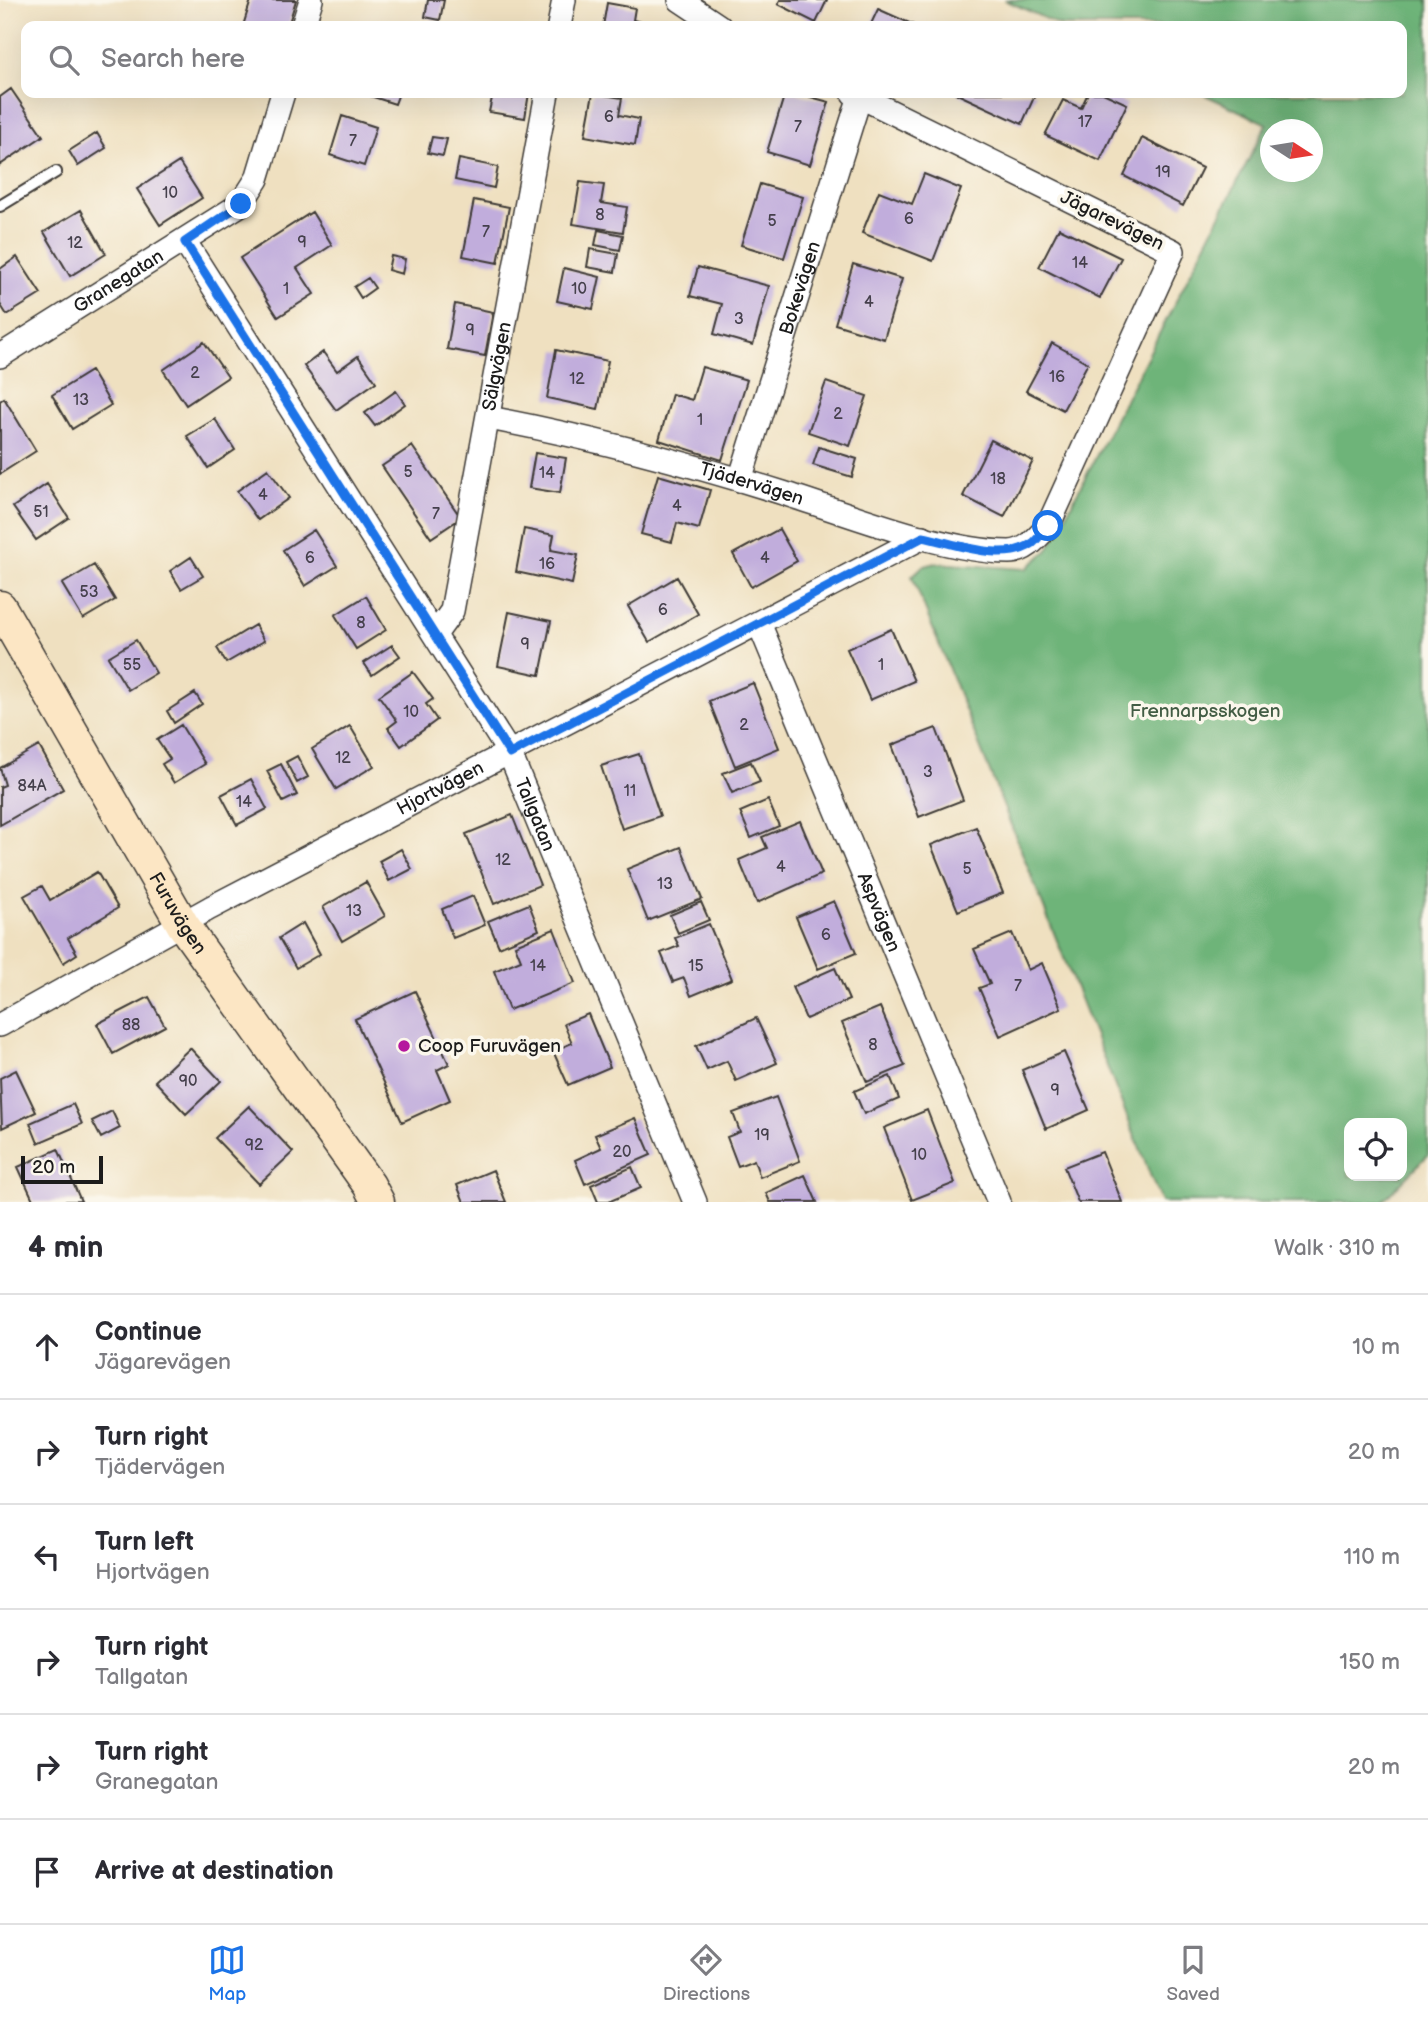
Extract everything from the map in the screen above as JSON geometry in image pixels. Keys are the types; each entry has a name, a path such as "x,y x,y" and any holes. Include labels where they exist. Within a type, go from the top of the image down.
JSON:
{"street":[{"path":"305,21 311,0"},
{"path":"560,21 564,0"},
{"path":"680,0 712,21"},
{"name":"Granegatan","path":"0,356 185,242 241,204 257,179 281,98"},
{"name":"Sälgvägen","path":"436,633 452,611 546,98"},
{"name":"Bokevägen","path":"740,480 855,98"},
{"name":"Jägarevägen","path":"864,98 1173,251 1048,526 1032,543 1013,552"},
{"name":"Tallgatan","path":"185,242 436,633 510,754 695,1202"},
{"name":"Tjädervägen","path":"489,418 567,433 740,480 923,537 992,551 1013,552"},
{"name":"Hjortvägen","path":"0,1025 210,908 923,537"},
{"name":"Furuvägen","path":"0,607 183,925 369,1185 378,1202"},
{"name":"Aspvägen","path":"759,623 999,1202"}],"lane":[{"path":"0,206 56,172"}],"green space":[{"name":"Frennarpsskogen","path":"1005,0 1428,0 1428,1155 1407,1176 1407,1118 1344,1118 1344,1181 1403,1181 1382,1202 1161,1202 912,576 922,567 935,563 1026,569 1048,550 1260,138 1260,182 1323,182 1323,119 1260,121 1212,98 1407,98 1407,21 1050,21"}],"building":[{"path":"251,0 296,0 290,21 245,21"},
{"path":"428,0 444,0 440,20 425,17"},
{"path":"780,0 827,0 817,21 778,4"},
{"path":"607,3 635,8 633,20 637,21 604,21"},
{"path":"878,9 905,21 872,21"},
{"path":"11,89 43,136 0,165 0,97"},
{"path":"376,98 397,98 395,104"},
{"path":"492,98 528,98 525,118 489,112"},
{"path":"592,98 622,98 619,115 639,119 635,145 585,136"},
{"path":"783,98 814,98 829,102 810,165 767,152"},
{"path":"966,98 1034,98 1022,124"},
{"path":"1086,98 1114,98 1127,104 1100,161 1045,135 1063,100 1081,108"},
{"path":"342,116 376,127 364,166 330,155"},
{"path":"97,133 106,148 78,166 69,151"},
{"path":"432,137 447,139 443,156 428,153"},
{"path":"1142,138 1202,168 1183,206 1124,176"},
{"path":"459,159 498,167 494,188 455,180"},
{"path":"179,162 202,198 160,225 137,189"},
{"path":"924,174 961,189 933,261 862,233 879,191 912,204"},
{"path":"580,182 604,185 601,203 627,207 623,232 573,224"},
{"path":"760,184 803,197 784,258 741,245"},
{"path":"474,200 509,207 498,263 463,256"},
{"path":"81,210 106,254 70,276 44,232"},
{"path":"312,212 332,245 297,268 314,294 278,317 240,258"},
{"path":"1059,228 1121,258 1100,298 1039,267"},
{"path":"598,230 623,235 620,250 595,245"},
{"path":"590,249 618,254 615,272 587,267"},
{"path":"391,256 405,259 402,274 388,270"},
{"path":"17,257 41,294 7,315 0,304 0,269"},
{"path":"853,264 902,279 884,339 835,324"},
{"path":"698,267 769,286 753,345 714,334 722,304 690,296"},
{"path":"564,268 600,277 593,309 557,301"},
{"path":"368,278 375,288 361,298 354,287"},
{"path":"455,304 493,312 485,356 447,349"},
{"path":"204,342 228,377 186,405 163,370"},
{"path":"1052,343 1088,363 1063,410 1026,391"},
{"path":"556,350 608,361 598,409 547,398"},
{"path":"323,352 337,371 358,356 376,382 336,410 304,366"},
{"path":"702,367 747,380 722,460 659,440 672,394 692,400"},
{"path":"91,371 111,405 72,429 52,395"},
{"path":"826,382 867,396 850,446 808,432"},
{"path":"396,391 405,404 375,426 365,413"},
{"path":"4,398 36,451 0,474 0,401"},
{"path":"215,419 235,450 208,468 187,436"},
{"path":"991,440 1033,461 1004,517 963,496"},
{"path":"412,446 461,518 431,538 382,466"},
{"path":"819,447 857,459 852,477 813,465"},
{"path":"535,453 566,458 560,493 529,488"},
{"path":"268,469 289,498 258,520 237,491"},
{"path":"658,475 710,490 699,529 677,523 672,542 641,534"},
{"path":"47,484 69,518 36,540 13,507"},
{"path":"524,529 554,535 551,550 578,555 572,584 516,572"},
{"path":"779,529 797,561 751,587 733,554"},
{"path":"314,530 337,566 305,586 283,550"},
{"path":"191,557 203,576 181,589 170,571"},
{"path":"94,565 115,600 83,619 62,584"},
{"path":"677,577 698,614 649,642 628,606"},
{"path":"366,596 386,630 356,649 335,615"},
{"path":"509,612 551,621 540,675 498,666"},
{"path":"255,625 264,641 226,663 217,648"},
{"path":"891,629 914,681 870,700 847,649"},
{"path":"136,640 156,673 128,690 108,657"},
{"path":"392,645 400,656 372,675 364,663"},
{"path":"413,672 433,699 426,704 437,720 401,746 388,728 397,721 379,696"},
{"path":"753,683 779,748 735,766 709,701"},
{"path":"195,693 202,704 174,723 167,711"},
{"path":"181,725 205,764 174,783 162,764 170,759 157,740"},
{"path":"350,726 374,766 336,789 312,749"},
{"path":"936,728 963,800 919,817 892,745"},
{"path":"39,746 63,789 0,825 0,787 5,785 0,768"},
{"path":"639,754 660,816 622,829 601,766"},
{"path":"297,756 308,777 297,783 286,762"},
{"path":"751,762 760,782 732,793 723,773"},
{"path":"281,764 297,795 283,802 267,771"},
{"path":"251,779 267,809 237,825 221,795"},
{"path":"768,800 779,826 751,838 740,812"},
{"path":"512,815 540,885 494,904 466,834"},
{"path":"800,821 822,874 757,903 739,860 767,848 762,837"},
{"path":"976,827 1003,893 958,911 931,845"},
{"path":"681,847 702,899 648,921 627,869"},
{"path":"401,849 412,869 389,881 379,861"},
{"path":"97,872 118,908 68,938 77,954 63,963 24,896 42,886 50,900"},
{"path":"366,882 385,916 342,941 323,907"},
{"path":"473,896 485,925 453,938 442,909"},
{"path":"834,901 856,953 818,969 796,917"},
{"path":"701,902 709,920 678,933 670,915"},
{"path":"529,904 539,930 499,947 488,921"},
{"path":"303,923 320,954 296,968 279,938"},
{"path":"709,924 732,979 691,996 684,978 673,982 661,953 679,946 675,938"},
{"path":"554,929 575,983 509,1010 494,971 521,960 515,945"},
{"path":"1012,933 1028,970 1042,963 1061,1008 1000,1036 979,988 990,984 974,949"},
{"path":"835,968 849,1000 806,1019 792,987"},
{"name":"Coop Furuvägen","path":"415,991 449,1064 437,1070 450,1100 402,1122 355,1019"},
{"path":"149,997 165,1026 113,1054 97,1024"},
{"path":"880,1007 905,1066 867,1082 842,1023"},
{"path":"588,1014 610,1067 568,1085 553,1051 572,1043 564,1024"},
{"path":"756,1018 777,1063 736,1081 727,1061 707,1070 696,1046"},
{"path":"190,1048 221,1081 186,1114 155,1081"},
{"path":"1064,1052 1089,1110 1046,1129 1022,1070"},
{"path":"16,1070 36,1112 2,1128 0,1078"},
{"path":"890,1076 899,1099 864,1114 854,1091"},
{"path":"776,1097 800,1161 760,1177 754,1160 738,1166 727,1137 740,1132 733,1113"},
{"path":"73,1104 82,1124 38,1143 30,1123"},
{"path":"249,1106 293,1152 259,1184 215,1138"},
{"path":"927,1110 955,1183 912,1200 884,1128"},
{"path":"112,1111 120,1128 101,1138 92,1121"},
{"path":"635,1118 651,1155 585,1184 575,1160 601,1148 595,1135"},
{"path":"58,1149 81,1201 34,1202 18,1167"},
{"path":"1102,1152 1122,1202 1078,1202 1064,1167"},
{"path":"632,1167 641,1188 608,1202 598,1202 591,1185"},
{"path":"493,1170 506,1202 464,1202 457,1185"},
{"path":"805,1175 817,1202 770,1202 766,1193"}],"place":[{"name":"Coop Furuvägen","path":"404,1046"}],"route":[{"path":"241,204 185,242 436,633 510,754 923,537 992,551 1013,552 1032,543 1048,526"}]}
